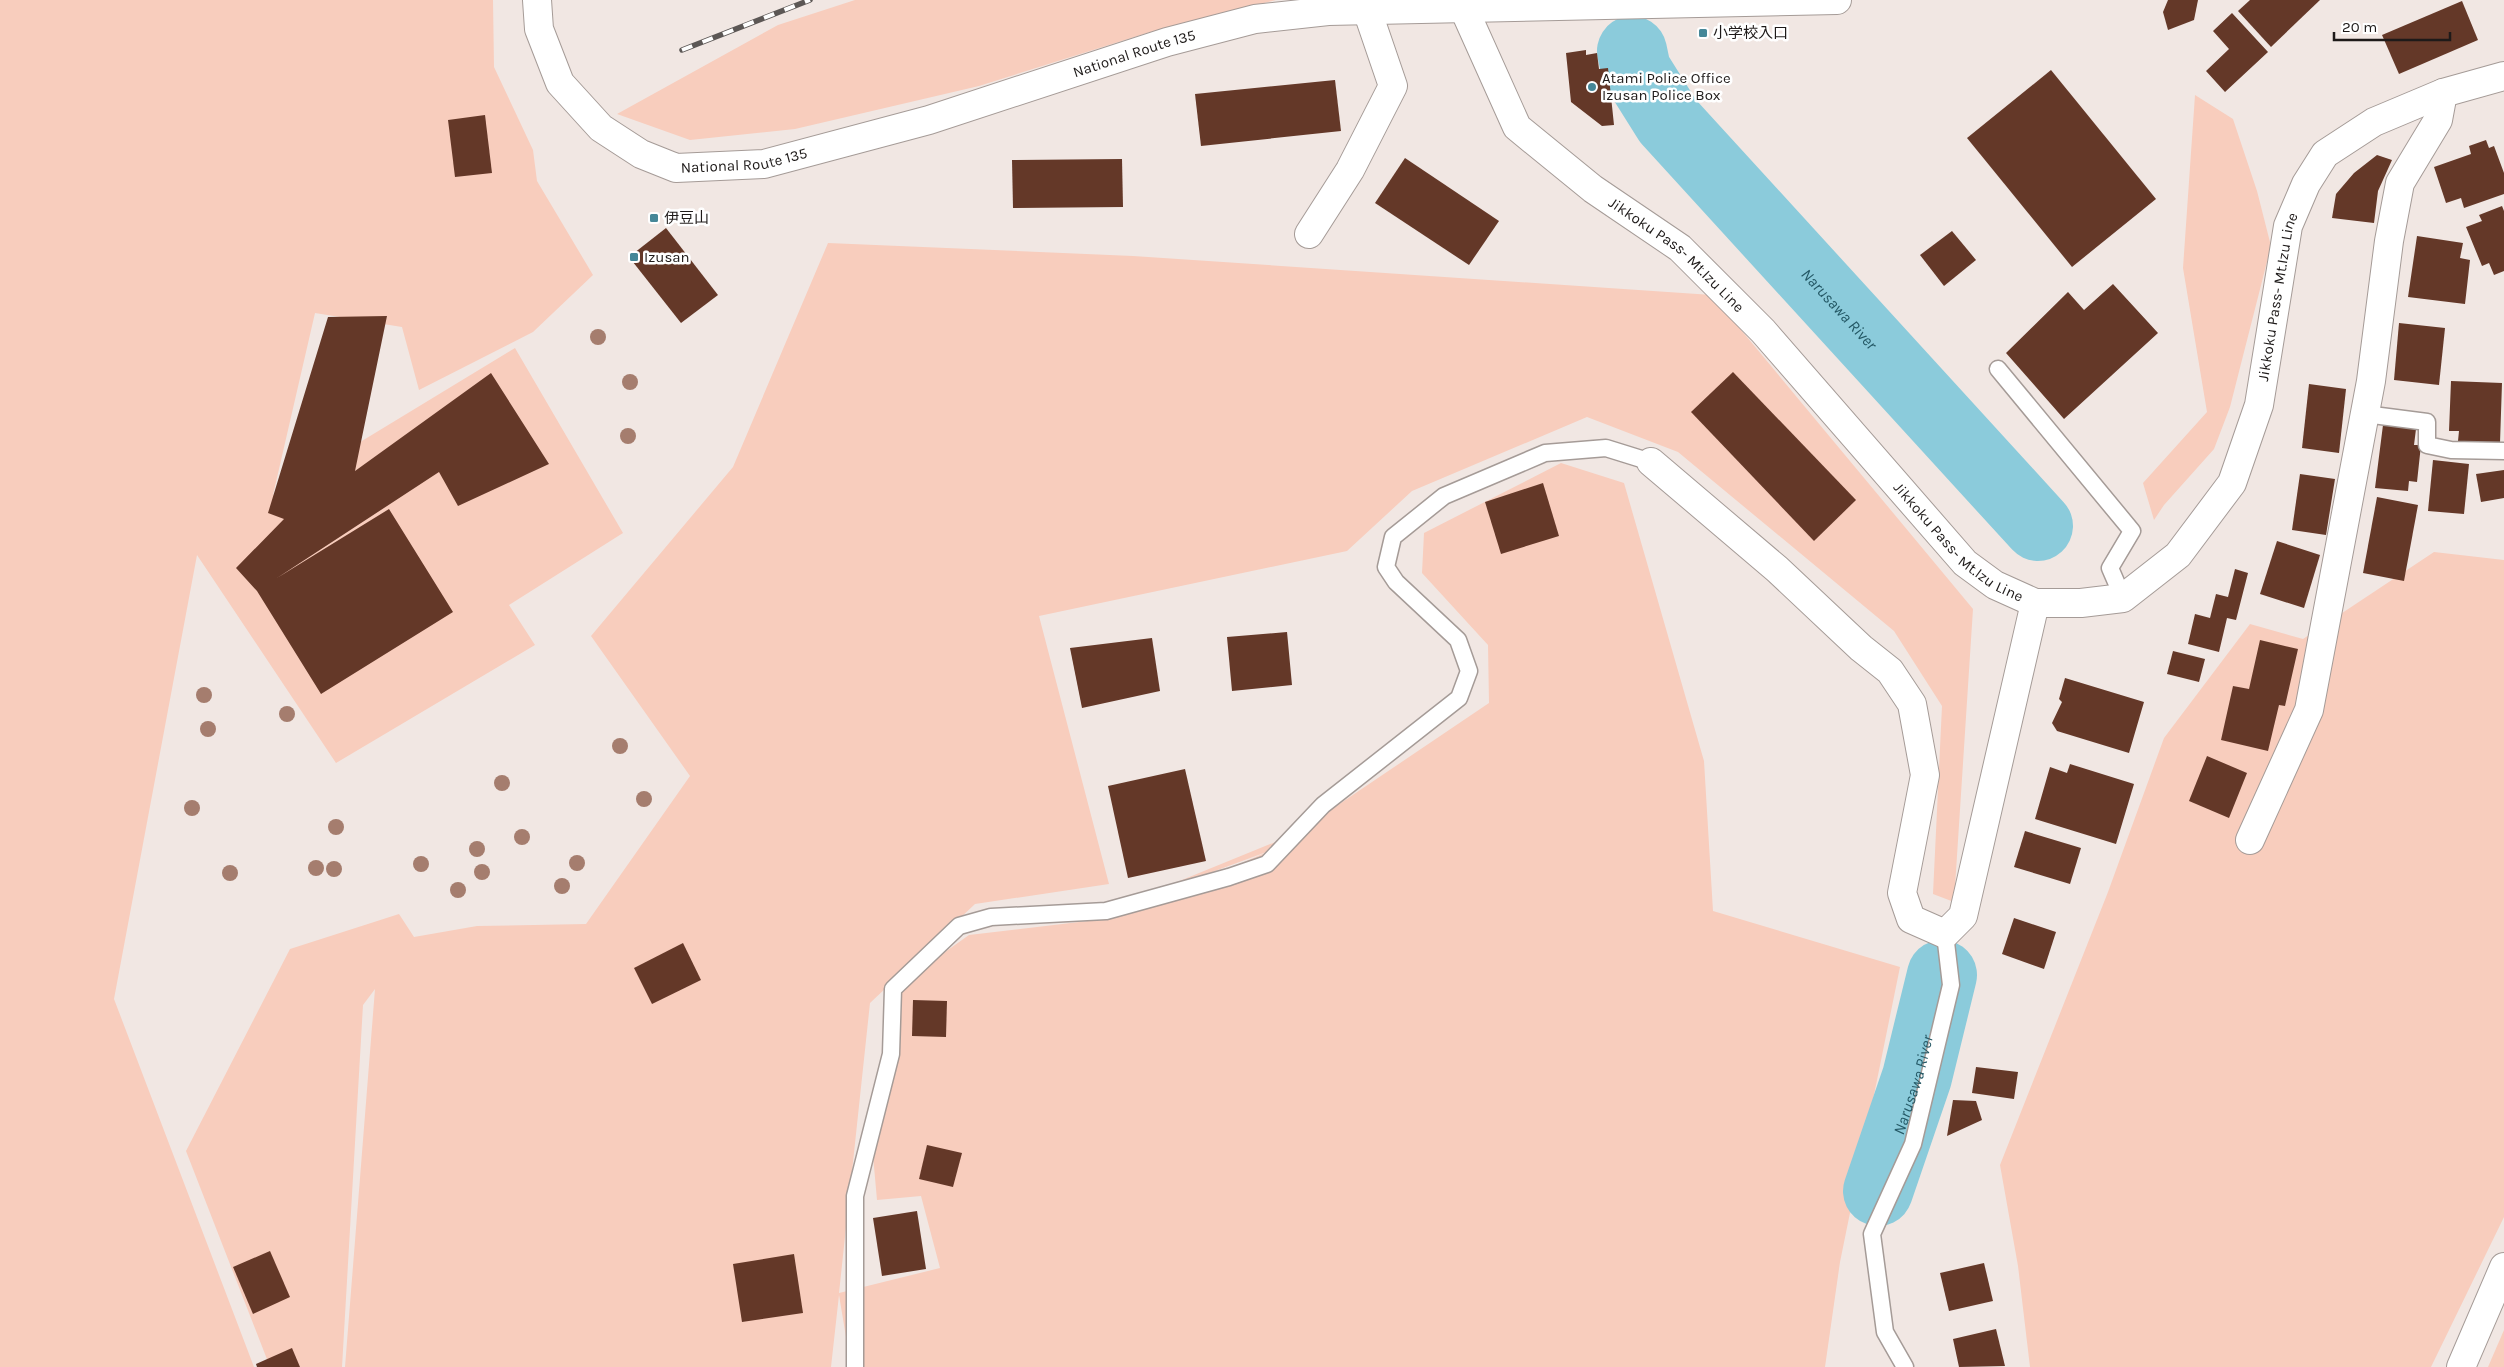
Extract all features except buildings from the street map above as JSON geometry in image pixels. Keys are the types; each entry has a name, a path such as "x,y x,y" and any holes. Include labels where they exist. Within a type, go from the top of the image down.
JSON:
{"main road":[{"name":"National Route 135","path":"537,0 539,29 560,83 601,128 641,154 676,168 764,164 929,120 1167,42 1255,19 1328,11 1837,0"},
{"name":"Jikkoku Pass- Mt.Izu Line","path":"1464,9 1517,127 1594,189 1680,248 1763,331 1965,562 1995,584 2035,603 2082,603 2123,598 2178,555 2232,483 2259,404 2288,226 2306,184 2325,154 2374,122 2443,93 2504,76"},
{"path":"1309,234 1350,170 1393,86 1367,10"},
{"path":"2250,840 2309,710 2365,414 2389,241 2400,183 2438,120 2443,93"},
{"path":"1651,462 1777,569 1861,648 1890,671 1912,704 1925,775 1902,893 1911,919 1945,934 1963,916 2035,603"},
{"path":"2461,1367 2504,1267"}],"lane":[{"path":"1998,370 2132,531 2110,568 2123,598"},
{"path":"2365,414 2427,422 2427,445 2451,450 2504,451"},
{"path":"855,1367 855,1196 891,1054 893,989 959,926 991,917 1106,911 1229,877 1267,864 1323,804 1458,698 1469,671 1458,640 1396,582 1386,567 1392,538 1444,496 1545,453 1606,448 1651,462"},
{"path":"1905,1367 1885,1332 1872,1234 1913,1144 1951,985 1945,934"}],"shaded area":[{"path":"0,0 493,0 494,67 533,150 537,181 593,275 533,332 419,390 402,327 315,313 273,495 515,348 623,533 509,605 535,645 336,763 197,555 114,999 254,1367 0,1367"},
{"path":"855,0 1276,0 1147,33 979,86 795,129 690,140 617,114 778,25"},
{"path":"2195,95 2233,119 2257,191 2271,246 2230,407 2214,449 2164,505 2154,520 2143,483 2207,412 2183,268"},
{"path":"828,243 1133,256 1712,295 1973,609 1954,902 1933,894 1942,706 1894,631 1678,452 1587,417 1412,491 1347,551 1039,616 1109,884 975,904 870,1003 839,1293 940,1268 921,1196 877,1200 871,1133 893,989 969,935 1113,918 1272,850 1106,911 1295,834 1489,703 1488,645 1422,573 1424,533 1561,463 1624,483 1704,761 1713,911 1900,967 1840,1262 1825,1367 851,1367 839,1295 831,1367 345,1367 375,989 363,1005 342,1367 270,1367 186,1151 290,949 399,914 414,937 477,926 586,924 690,776 591,636 733,467"},
{"path":"2434,552 2504,560 2504,1217 2431,1367 2030,1367 2018,1266 2000,1165 2108,892 2164,738 2250,624 2303,639"},
{"path":"2504,1330 2504,1367 2488,1367"}],"waterway":[{"name":"Narusawa River","path":"1632,51 1636,70 1668,121 2038,526"},
{"name":"Narusawa River","path":"1878,1191 1917,1077 1942,975"}],"railway":[{"path":"682,50 810,0"}],"place":[{"name":"小学校入口","path":"1703,33"},
{"name":"Atami Police Office Izusan Police Box","path":"1592,87"},
{"name":"伊豆山","path":"654,218"},
{"name":"Izusan","path":"634,257"}]}
